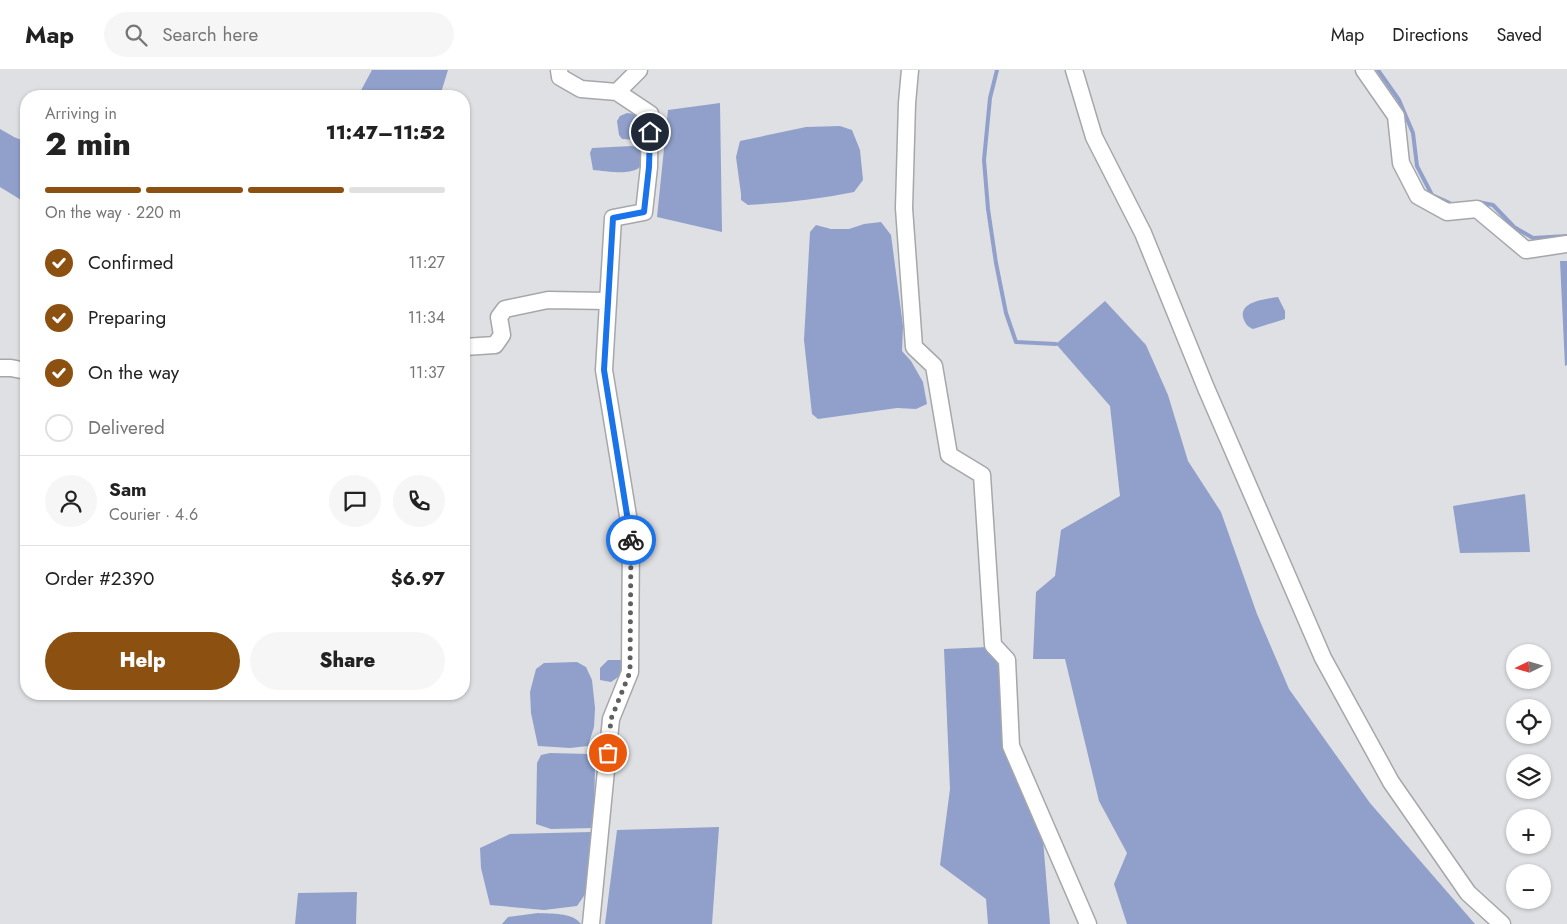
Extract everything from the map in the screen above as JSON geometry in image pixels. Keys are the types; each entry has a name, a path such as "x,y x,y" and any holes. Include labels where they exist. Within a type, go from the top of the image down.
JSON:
{"street":[{"path":"559,70 560,77 582,90 617,92 650,114 649,167 644,212 613,218 604,370 631,534 630,672 611,719 591,924"},
{"path":"617,92 639,70"},
{"path":"910,70 907,103 904,208 914,347 934,366 949,455 982,475 993,645 1007,660 1011,746 1088,924"},
{"path":"1074,70 1094,136 1143,233 1206,388 1323,658 1391,782 1468,893 1502,924"},
{"path":"1364,70 1396,116 1400,163 1418,196 1447,212 1477,209 1526,250 1567,244"},
{"path":"470,347 496,345 502,334 499,317 505,309 548,300 608,301"},
{"path":"0,368 20,370"}],"water":[{"path":"372,70 448,70 442,90 361,90"},
{"path":"720,103 722,232 657,217 668,110"},
{"path":"627,113 637,114 642,119 643,137 638,140 622,139 619,135 617,121 620,116"},
{"path":"840,126 852,130 860,150 863,180 854,192 815,199 748,205 741,200 736,157 740,141 806,127"},
{"path":"0,129 20,140 20,199 0,187"},
{"path":"632,146 643,149 644,159 641,166 635,170 619,172 593,170 590,153 592,148"},
{"path":"881,222 891,235 903,326 902,351 911,361 923,382 927,404 916,409 897,408 818,419 812,414 804,340 810,232 816,225 831,229 849,229 864,224"},
{"path":"1560,261 1567,261 1567,365 1565,366"},
{"path":"1278,297 1285,311 1285,319 1253,329 1247,325 1243,317 1246,307 1261,300"},
{"path":"1105,301 1146,345 1168,395 1188,461 1221,512 1257,614 1289,689 1370,803 1475,924 1127,924 1114,884 1127,853 1099,801 1065,659 1033,659 1036,592 1055,576 1061,530 1120,496 1110,406 1056,344"},
{"path":"1525,494 1530,552 1460,553 1453,506"},
{"path":"988,647 998,665 1013,769 1043,840 1050,924 988,924 986,899 940,865 950,789 944,649"},
{"path":"608,660 625,660 621,675 611,682 600,680 600,668"},
{"path":"577,662 586,667 592,680 595,708 594,727 588,746 570,748 538,746 531,713 530,692 536,669 544,663"},
{"path":"550,753 589,754 595,762 594,828 551,829 536,824 537,763 541,755"},
{"path":"719,827 712,924 605,924 617,830"},
{"path":"591,832 593,847 586,893 577,906 544,910 490,905 481,868 480,848 510,834"},
{"path":"357,892 356,924 295,924 298,893"},
{"path":"538,913 572,917 581,924 502,924 508,917"}],"waterway":[{"path":"997,70 990,98 984,160 988,209 1006,313 1016,342 1056,344"},
{"path":"1378,70 1399,100 1413,133 1417,166 1432,195 1454,205"},
{"path":"1478,202 1493,205 1514,227 1533,238 1567,236"}],"way so far":[{"path":"608,753 611,719 630,672 631,540"}],"route":[{"path":"631,540 604,370 613,218 644,212 649,167 650,132"}]}
